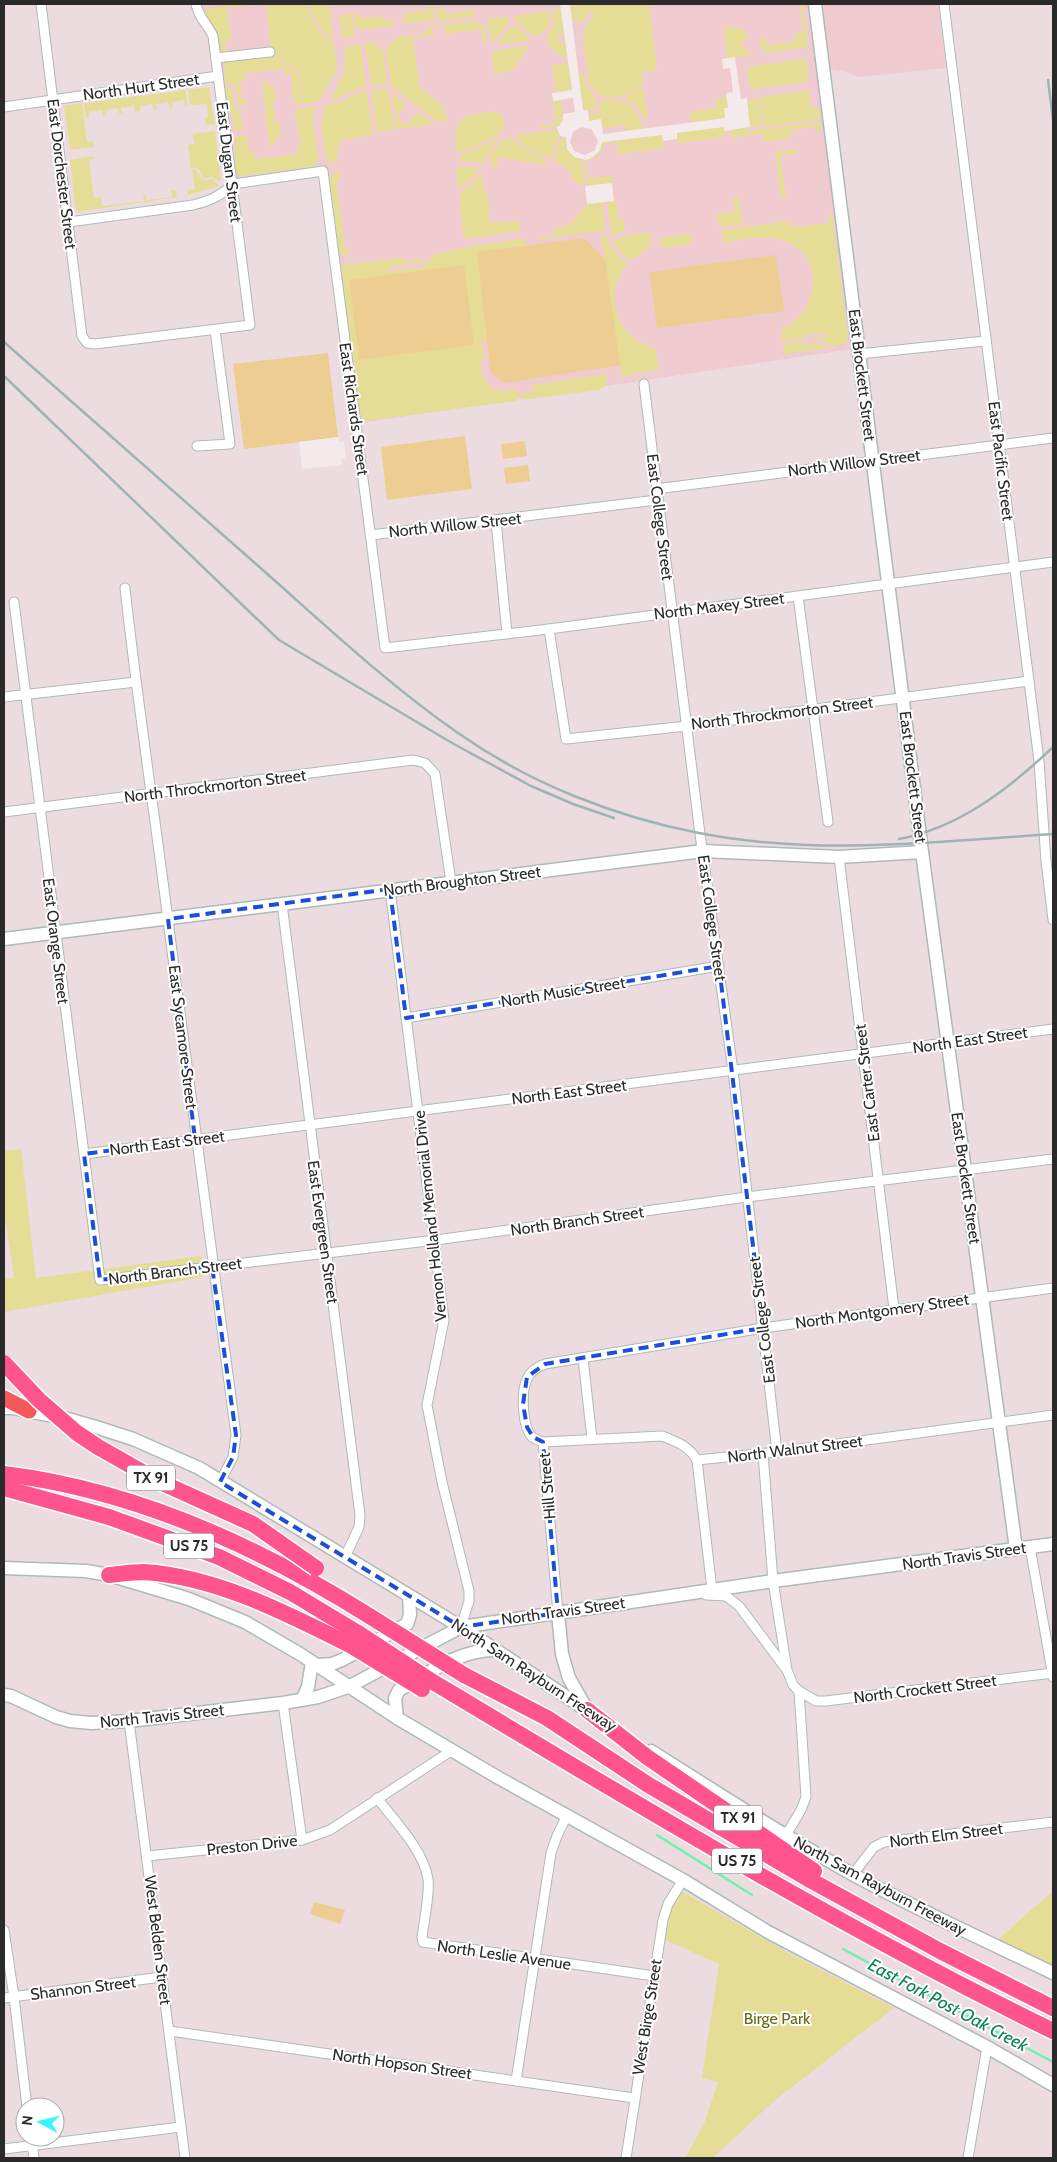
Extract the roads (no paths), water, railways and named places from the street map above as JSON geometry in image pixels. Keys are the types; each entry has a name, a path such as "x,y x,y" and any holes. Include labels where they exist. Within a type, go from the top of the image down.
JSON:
{"highway":[{"name":"TX 91","path":"4,1363 39,1400 77,1433 158,1482 253,1524 316,1568 336,1595"},
{"name":"North Sam Rayburn Freeway","path":"7,1482 86,1489 146,1506 183,1520 250,1551 336,1595 464,1675 547,1718 647,1784 812,1881 971,1968 1053,2008"},
{"name":"North Sam Rayburn Freeway","path":"7,1482 218,1557 290,1592 354,1639 425,1684 522,1735 864,1934 958,1985 1053,2031"},
{"path":"109,1575 143,1572 201,1582 354,1639"},
{"name":"TX 91","path":"587,1710 647,1757 890,1924"}],"main road":[{"name":"East Brockett Street","path":"815,4 922,852 1016,1548"},
{"name":"North Broughton Street","path":"4,939 703,851 839,857 922,852"},
{"path":"4,1398 29,1411"},
{"name":"North Sam Rayburn Freeway","path":"4,1408 68,1419 133,1439 199,1468 461,1627 587,1710 786,1835 948,1924 1053,1974"},
{"name":"North Travis Street","path":"4,1694 70,1721 91,1723 129,1721 283,1703 302,1700 348,1687 461,1627 773,1581 1053,1544"},
{"path":"4,1568 86,1571 109,1575 189,1598 269,1635 451,1751 683,1880 768,1932 987,2047 1053,2085"},
{"path":"315,1664 332,1664 342,1660 407,1624 410,1615 409,1596"},
{"path":"558,1613 562,1654 569,1678 587,1710"},
{"path":"397,1718 395,1698 399,1690 464,1654 478,1650 494,1650"},
{"path":"302,1700 315,1664"}],"street":[{"name":"East Dorchester Street","path":"41,4 82,336 87,343 94,344 215,330"},
{"name":"East Dugan Street","path":"196,4 200,18 214,36 250,325 215,330"},
{"name":"East Pacific Street","path":"944,4 1039,761 1046,860 1053,920"},
{"name":"North Hurt Street","path":"216,58 270,52"},
{"name":"North Hurt Street","path":"4,107 218,76"},
{"name":"East Richards Street","path":"233,184 323,171 385,648"},
{"path":"68,222 206,202 222,195 233,184"},
{"path":"197,446 230,444 215,330"},
{"path":"859,354 985,341"},
{"name":"East College Street","path":"644,384 657,500 733,1071 777,1452"},
{"name":"North Willow Street","path":"656,489 1053,438"},
{"name":"North Willow Street","path":"371,534 496,521 657,500"},
{"path":"496,521 507,634"},
{"name":"North Maxey Street","path":"385,648 549,629 1053,562"},
{"name":"East Sycamore Street","path":"125,588 195,1139 236,1435 233,1457 220,1482"},
{"path":"798,596 828,822"},
{"name":"East Orange Street","path":"14,602 100,1280"},
{"name":"North Throckmorton Street","path":"549,629 566,739 687,726 812,708 1029,681"},
{"path":"4,698 136,682"},
{"name":"North Throckmorton Street","path":"4,812 414,760 426,763 435,774 451,882"},
{"name":"East Carter Street","path":"839,857 894,1309"},
{"name":"Vernon Holland Memorial Drive","path":"390,889 436,1240 444,1320 427,1406 442,1482 469,1591 469,1601 461,1627"},
{"name":"East Evergreen Street","path":"282,904 360,1515 356,1533 345,1557"},
{"name":"North Music Street","path":"406,1018 719,966"},
{"name":"North East Street","path":"84,1154 195,1139 309,1127 418,1111 864,1055 1053,1029"},
{"name":"North Branch Street","path":"100,1280 436,1240 747,1197 1053,1159"},
{"name":"North Montgomery Street","path":"534,1369 545,1364 763,1328 1053,1288"},
{"path":"583,1358 592,1439"},
{"name":"Hill Street","path":"534,1369 527,1377 523,1404 526,1427 533,1437 543,1442 558,1613"},
{"name":"North Walnut Street","path":"697,1460 763,1454 1053,1415"},
{"path":"543,1442 662,1436 676,1441 691,1450 697,1460 712,1590"},
{"path":"763,1454 773,1581 787,1670"},
{"path":"1030,1547 1053,1675"},
{"path":"691,1593 726,1596 739,1606 787,1670 793,1684 799,1691 806,1797 801,1810 786,1835"},
{"name":"North Crockett Street","path":"799,1691 816,1701 826,1701 1053,1675"},
{"path":"283,1703 302,1840"},
{"name":"West Belden Street","path":"129,1721 185,2158"},
{"name":"Preston Drive","path":"147,1856 302,1840 330,1830 451,1751"},
{"name":"North Leslie Avenue","path":"377,1798 422,1861 428,1880 423,1942 534,1960 654,1976"},
{"path":"516,2081 552,1853 557,1836 567,1815"},
{"name":"North Elm Street","path":"854,1874 874,1847 884,1842 1053,1822"},
{"name":"West Birge Street","path":"626,2158 663,1920 668,1904 683,1880"},
{"path":"4,1930 27,2097"},
{"name":"Shannon Street","path":"4,1998 161,1978"},
{"name":"North Hopson Street","path":"170,2031 634,2098"},
{"path":"968,2158 987,2047"},
{"path":"65,2138 181,2127"}],"waterway":[{"name":"East Fork Post Oak Creek","path":"657,1835 752,1895"},
{"name":"East Fork Post Oak Creek","path":"843,1949 1053,2062"}],"railway":[{"path":"1048,80 1053,120"},
{"path":"4,342 405,694 485,751 543,782 574,796 636,818 699,833 743,840 832,846 920,843 1053,834"},
{"path":"4,376 279,640 452,743 531,786 573,804 614,818"},
{"path":"899,839 921,834 963,816 1001,791 1053,747"}],"park label":[{"name":"Birge Park","path":"777,2018"}]}
